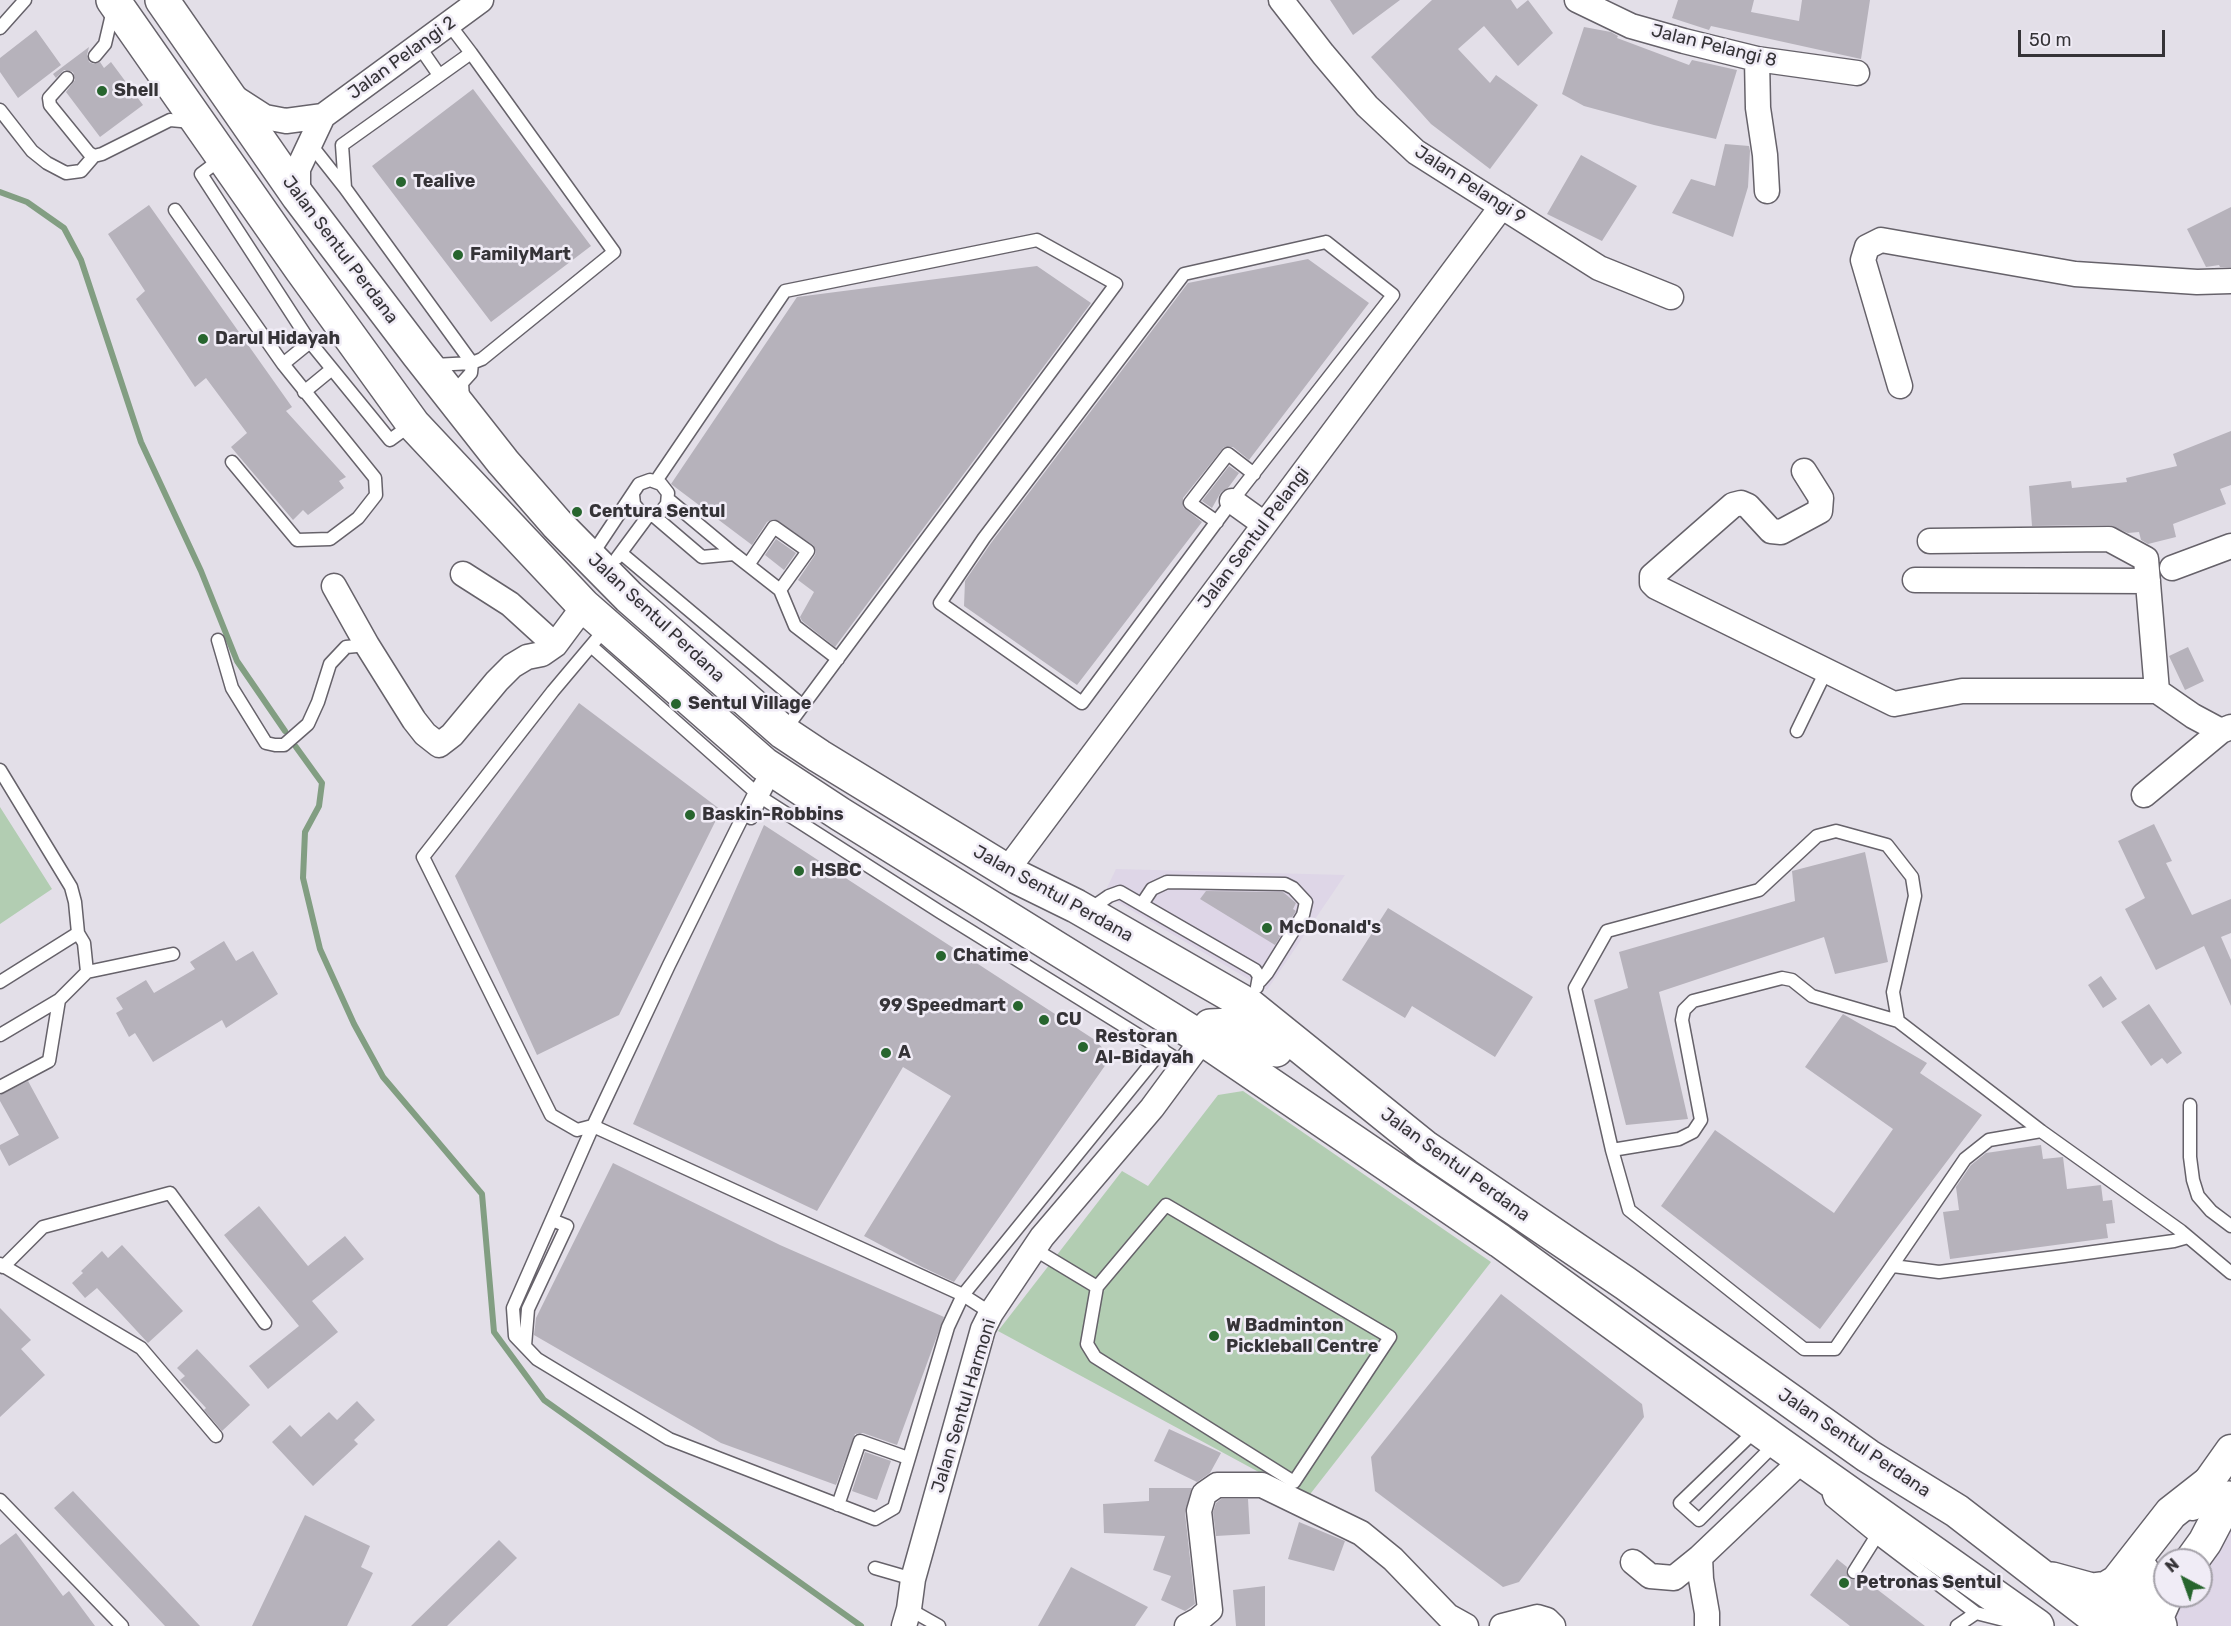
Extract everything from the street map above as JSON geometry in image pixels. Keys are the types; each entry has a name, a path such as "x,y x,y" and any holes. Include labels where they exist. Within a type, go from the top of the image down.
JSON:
{"main road":[{"name":"Jalan Sentul Perdana","path":"162,0 298,196 466,418 557,524 601,564 629,597 783,732 1007,870 1099,920 1255,994 1426,1148 1625,1283 1868,1456 1957,1511 2036,1574 2109,1625"},
{"name":"Jalan Sentul Perdana","path":"113,1 300,269 413,424 600,629 765,783 1200,1043 1500,1241 1787,1449 2037,1626"},
{"path":"531,552 564,572 601,564"},
{"path":"600,629 612,622 582,593 601,564"},
{"path":"1099,920 1135,950 1197,994 1200,1043 1231,1025 1245,1028 1426,1148"},
{"path":"2036,1574 2092,1590 2107,1588 2116,1582 2170,1513 2222,1491"},
{"path":"2201,1548 2205,1542 2222,1491"},
{"path":"2160,1626 2157,1616 2161,1608"}],"street":[{"name":"Jalan Pelangi 9","path":"1281,0 1367,106 1416,152 1599,268 1671,297"},
{"name":"Jalan Pelangi 8","path":"1577,0 1631,26 1757,59 1857,74"},
{"name":"Jalan Pelangi 2","path":"227,93 265,117 286,121 323,116 419,46 462,9"},
{"path":"1757,59 1758,108 1765,155 1767,191"},
{"path":"298,196 298,169 323,116"},
{"name":"Jalan Sentul Pelangi","path":"1007,870 1502,206"},
{"path":"1900,386 1863,260 1868,247 1881,240 2075,274 2197,282 2231,280"},
{"path":"1804,471 1821,498 1820,511 1781,532 1771,531 1748,506 1741,503 1733,505 1653,576 1652,583 1656,588 1893,704 1962,691 2157,691 2193,716 2226,729 2144,795"},
{"path":"1232,501 1264,524"},
{"path":"1930,542 2109,539 2146,559 2157,691"},
{"path":"2172,568 2231,546"},
{"path":"463,574 510,604 555,645"},
{"path":"1915,580 2148,581"},
{"path":"334,586 367,645 414,720 425,734 439,745 452,735 512,666 527,657 542,654 555,645 600,629"},
{"name":"Jalan Sentul Harmoni","path":"907,1618 913,1579 983,1329 991,1313 1042,1237 1152,1108 1200,1043"},
{"path":"1633,1562 1650,1576 1674,1578 1700,1557 1787,1449"},
{"path":"2187,1548 2222,1491 2231,1450"},
{"path":"1187,1626 1210,1610 1199,1511 1204,1494 1217,1485 1262,1485 1361,1533 1393,1558 1448,1616 1466,1626"},
{"path":"2109,1625 2222,1491"},
{"path":"1700,1557 1707,1626"},
{"path":"2109,1625 2153,1590"},
{"path":"1502,1626 1537,1617 1547,1620 1553,1626"}],"lane":[{"path":"0,28 25,0"},
{"path":"95,56 105,44 113,1"},
{"path":"418,354 434,365 472,363 482,359 614,252 471,53 462,9"},
{"path":"419,46 440,75"},
{"path":"345,188 342,145 471,53"},
{"path":"67,78 49,98 50,105 89,153 94,156"},
{"path":"0,110 32,151 46,163 66,173 81,171 94,156 170,120 199,122"},
{"path":"311,145 345,188 472,363 471,373 462,383 466,418"},
{"path":"224,157 201,174 310,342 390,440 413,424"},
{"path":"175,210 283,364 375,478 376,495 358,518 330,539 297,540 232,462"},
{"path":"656,481 785,291 1037,240 1116,284 783,732"},
{"path":"1326,242 1393,296 1254,474 1082,703 940,603 984,538 1184,274 1326,242"},
{"path":"283,364 310,342"},
{"path":"304,392 332,369"},
{"path":"1217,522 1190,502 1228,454 1254,474"},
{"path":"601,564 639,484 650,480 656,481 665,488 668,499 780,590 795,626 838,659"},
{"path":"633,495 636,509 651,516 702,557 734,554"},
{"path":"601,564 651,516 664,510 668,499"},
{"path":"748,565 774,527 808,551 780,590"},
{"path":"601,564 803,705"},
{"path":"600,629 423,857 551,1115 577,1130 593,1126 963,1295 991,1313"},
{"path":"218,640 232,688 266,742 275,745 284,745 308,724 318,702 330,664 346,647 367,645"},
{"path":"1797,731 1826,671"},
{"path":"0,770 71,887 78,933 84,943 87,972"},
{"path":"1163,1049 963,1295 948,1327 894,1508 875,1518 669,1439 537,1359 514,1336 513,1308 593,1126 669,965 765,783 940,912 1163,1049 1200,1043"},
{"path":"1898,1021 1893,992 1915,896 1912,876 1887,845 1836,831 1816,836 1759,890 1606,931 1575,988 1612,1150 1629,1210 1804,1349 1835,1349 1965,1159 1989,1140 2041,1131"},
{"path":"1142,904 1152,889 1167,882 1285,884 1299,892 1306,902 1303,915 1255,994"},
{"path":"1099,920 1109,896 1120,892 1254,970 1259,976 1255,994"},
{"path":"0,982 78,933"},
{"path":"0,1035 59,1000 87,972 173,954"},
{"path":"1612,1150 1679,1139 1693,1132 1701,1119 1682,1020 1684,1010 1693,1000 1782,978 1792,980 1812,996 1898,1021 2041,1131 2188,1237 2231,1273"},
{"path":"0,1088 49,1061 59,1000"},
{"path":"2190,1105 2190,1157 2198,1196 2211,1211 2231,1226"},
{"path":"216,1436 141,1348 2,1265 43,1227 170,1192 265,1323"},
{"path":"1166,1205 1390,1337 1294,1482 1095,1357 1087,1344 1097,1287 1166,1205"},
{"path":"1893,1266 1939,1272 2064,1257 2188,1237"},
{"path":"1034,1249 1097,1287"},
{"path":"838,1505 860,1441 908,1458"},
{"path":"1787,1449 1699,1520 1680,1503 1787,1449"},
{"path":"1787,1449 1831,1500 1976,1613 2030,1626"},
{"path":"0,1500 122,1626"},
{"path":"1854,1572 1876,1537"},
{"path":"875,1568 913,1579"},
{"path":"1957,1626 1976,1613"},
{"path":"907,1618 939,1626"}],"shaded area":[{"path":"1116,869 1345,875 1267,990 1104,894"},
{"path":"2231,1525 2231,1626 2177,1626 2172,1608 2213,1608 2213,1550"}],"green space":[{"path":"0,807 52,889 0,924"},
{"name":"W Badminton Pickleball Centre","path":"1243,1091 1491,1262 1304,1502 1268,1477 998,1331 1122,1171 1148,1186 1218,1095"}],"building":[{"path":"1330,0 1400,0 1353,35"},
{"path":"1432,0 1511,0 1517,9 1528,0 1553,33 1518,66 1484,26 1458,49 1490,83 1496,75 1538,105 1490,169 1431,124 1371,57"},
{"path":"1678,0 1754,0 1751,12 1799,21 1802,0 1870,0 1861,59 1711,26 1709,30 1672,18"},
{"path":"1584,27 1611,32 1618,36 1617,38 1689,65 1692,60 1737,70 1716,139 1584,106 1562,94"},
{"path":"36,30 61,65 18,98 0,72 0,58"},
{"name":"Shell","path":"89,47 87,55 89,62 94,64 100,62 104,68 111,62 143,105 100,137 66,92 75,80 73,72 64,70 56,78 53,74"},
{"path":"473,89 591,246 491,322 372,166"},
{"path":"1725,144 1749,146 1750,151 1748,187 1733,237 1672,213 1691,179 1715,186"},
{"path":"1581,155 1637,186 1602,241 1547,214"},
{"name":"Darul Hidayah","path":"149,205 292,407 286,411 346,477 339,481 344,488 308,515 303,510 293,520 231,447 247,433 206,378 195,387 136,299 145,291 108,234"},
{"path":"2231,207 2231,267 2220,267 2219,265 2206,267 2187,229"},
{"path":"1308,259 1369,303 1249,460 1233,447 1224,447 1183,498 1183,507 1202,522 1077,685 964,606 965,581 991,543 1188,283"},
{"path":"1037,266 1091,303 835,647 800,617 814,592 798,580 815,555 813,545 774,519 767,522 752,545 671,484 797,297"},
{"path":"2231,431 2231,485 2220,489 2226,504 2173,524 2176,537 2148,544 2141,540 2139,532 2128,533 2109,525 2032,526 2029,486 2071,481 2072,488 2127,482 2126,478 2177,466 2173,454"},
{"path":"1229,466 1239,473 1228,488 1221,492 1212,508 1202,501"},
{"path":"776,539 796,553 784,570 765,555"},
{"path":"2188,647 2204,681 2185,690 2169,656"},
{"path":"579,703 721,810 619,1015 537,1055 455,876"},
{"path":"2154,824 2172,861 2166,863 2192,915 2231,899 2231,933 2221,937 2231,960 2231,1006 2204,946 2156,970 2125,909 2145,898 2118,841"},
{"name":"A","path":"764,825 1095,1040 1111,1057 954,1282 864,1236 951,1096 903,1067 817,1211 633,1124"},
{"path":"1865,852 1888,962 1835,974 1824,937 1659,992 1688,1119 1626,1125 1594,1000 1628,988 1619,952 1795,901 1792,871"},
{"name":"McDonald's","path":"1206,891 1283,892 1296,903 1293,909 1296,911 1275,945 1200,899"},
{"path":"1388,908 1533,997 1495,1057 1412,1006 1405,1018 1342,980"},
{"path":"224,941 236,961 253,951 278,994 226,1028 222,1020 153,1062 135,1033 129,1037 116,1013 123,1009 116,998 146,980 154,993 195,969 190,962"},
{"path":"2101,976 2117,999 2103,1008 2088,985"},
{"path":"2149,1004 2182,1053 2167,1064 2162,1058 2151,1066 2121,1022"},
{"path":"1843,1014 1927,1063 1920,1073 1982,1115 1820,1329 1661,1206 1715,1130 1834,1213 1893,1129 1805,1067"},
{"path":"28,1081 59,1138 9,1166 0,1145 19,1135 0,1101 0,1095"},
{"path":"2041,1145 2043,1159 2063,1157 2067,1189 2101,1185 2103,1201 2112,1200 2115,1223 2106,1224 2108,1238 1950,1259 1943,1212 1959,1210 1956,1187 1971,1165 1986,1153"},
{"path":"613,1163 780,1245 944,1317 897,1445 863,1433 855,1434 836,1485 721,1443 534,1335 536,1318"},
{"path":"259,1206 308,1266 345,1236 364,1259 312,1301 338,1332 268,1389 249,1366 299,1326 224,1235"},
{"path":"122,1245 183,1311 148,1343 97,1288 85,1298 72,1283 102,1251 108,1258"},
{"path":"1501,1294 1642,1404 1644,1417 1519,1582 1503,1587 1375,1491 1371,1457"},
{"path":"0,1308 31,1340 21,1349 45,1375 0,1417"},
{"path":"197,1349 250,1405 222,1431 204,1410 206,1408 180,1380 185,1376 177,1368"},
{"path":"357,1401 375,1420 354,1440 358,1444 313,1486 272,1442 290,1425 301,1437 329,1412 337,1420"},
{"path":"1169,1429 1221,1453 1210,1473 1197,1482 1154,1461"},
{"path":"865,1452 891,1461 877,1500 852,1491"},
{"path":"1149,1488 1192,1488 1185,1513 1195,1604 1185,1611 1161,1600 1171,1576 1153,1570 1165,1536 1104,1533 1103,1504 1149,1501"},
{"path":"73,1491 200,1626 165,1626 54,1508"},
{"path":"1221,1499 1248,1499 1250,1534 1216,1536 1213,1512 1216,1503"},
{"path":"305,1515 370,1546 361,1567 373,1573 347,1626 252,1626"},
{"path":"1299,1522 1345,1541 1334,1571 1288,1559"},
{"path":"16,1533 63,1596 69,1591 95,1626 0,1626 0,1545"},
{"path":"499,1540 517,1558 447,1626 411,1626"},
{"name":"Petronas Sentul","path":"1837,1559 1847,1567 1846,1572 1849,1579 1854,1580 1861,1577 1925,1626 1850,1626 1810,1595"},
{"path":"1071,1567 1148,1607 1135,1626 1038,1626"},
{"path":"1265,1586 1265,1626 1236,1626 1233,1590"}],"waterway":[{"path":"0,192 27,202 64,228 81,260 141,442 201,571 237,661 285,731"},
{"path":"296,747 322,783 319,806 305,832 303,878 320,949 354,1024 383,1077 482,1194 494,1332 544,1400 861,1626"}],"place":[{"name":"Shell","path":"102,91"},
{"name":"Tealive","path":"401,182"},
{"name":"FamilyMart","path":"458,255"},
{"name":"Darul Hidayah","path":"203,339"},
{"name":"Centura Sentul","path":"577,512"},
{"name":"Sentul Village","path":"676,704"},
{"name":"Baskin-Robbins","path":"690,815"},
{"name":"HSBC","path":"799,871"},
{"name":"McDonald's","path":"1267,928"},
{"name":"Chatime","path":"941,956"},
{"name":"99 Speedmart","path":"1018,1006"},
{"name":"CU","path":"1044,1020"},
{"name":"Restoran Al-Bidayah","path":"1083,1047"},
{"name":"A","path":"886,1053"},
{"name":"W Badminton Pickleball Centre","path":"1214,1336"},
{"name":"Petronas Sentul","path":"1844,1583"}]}
